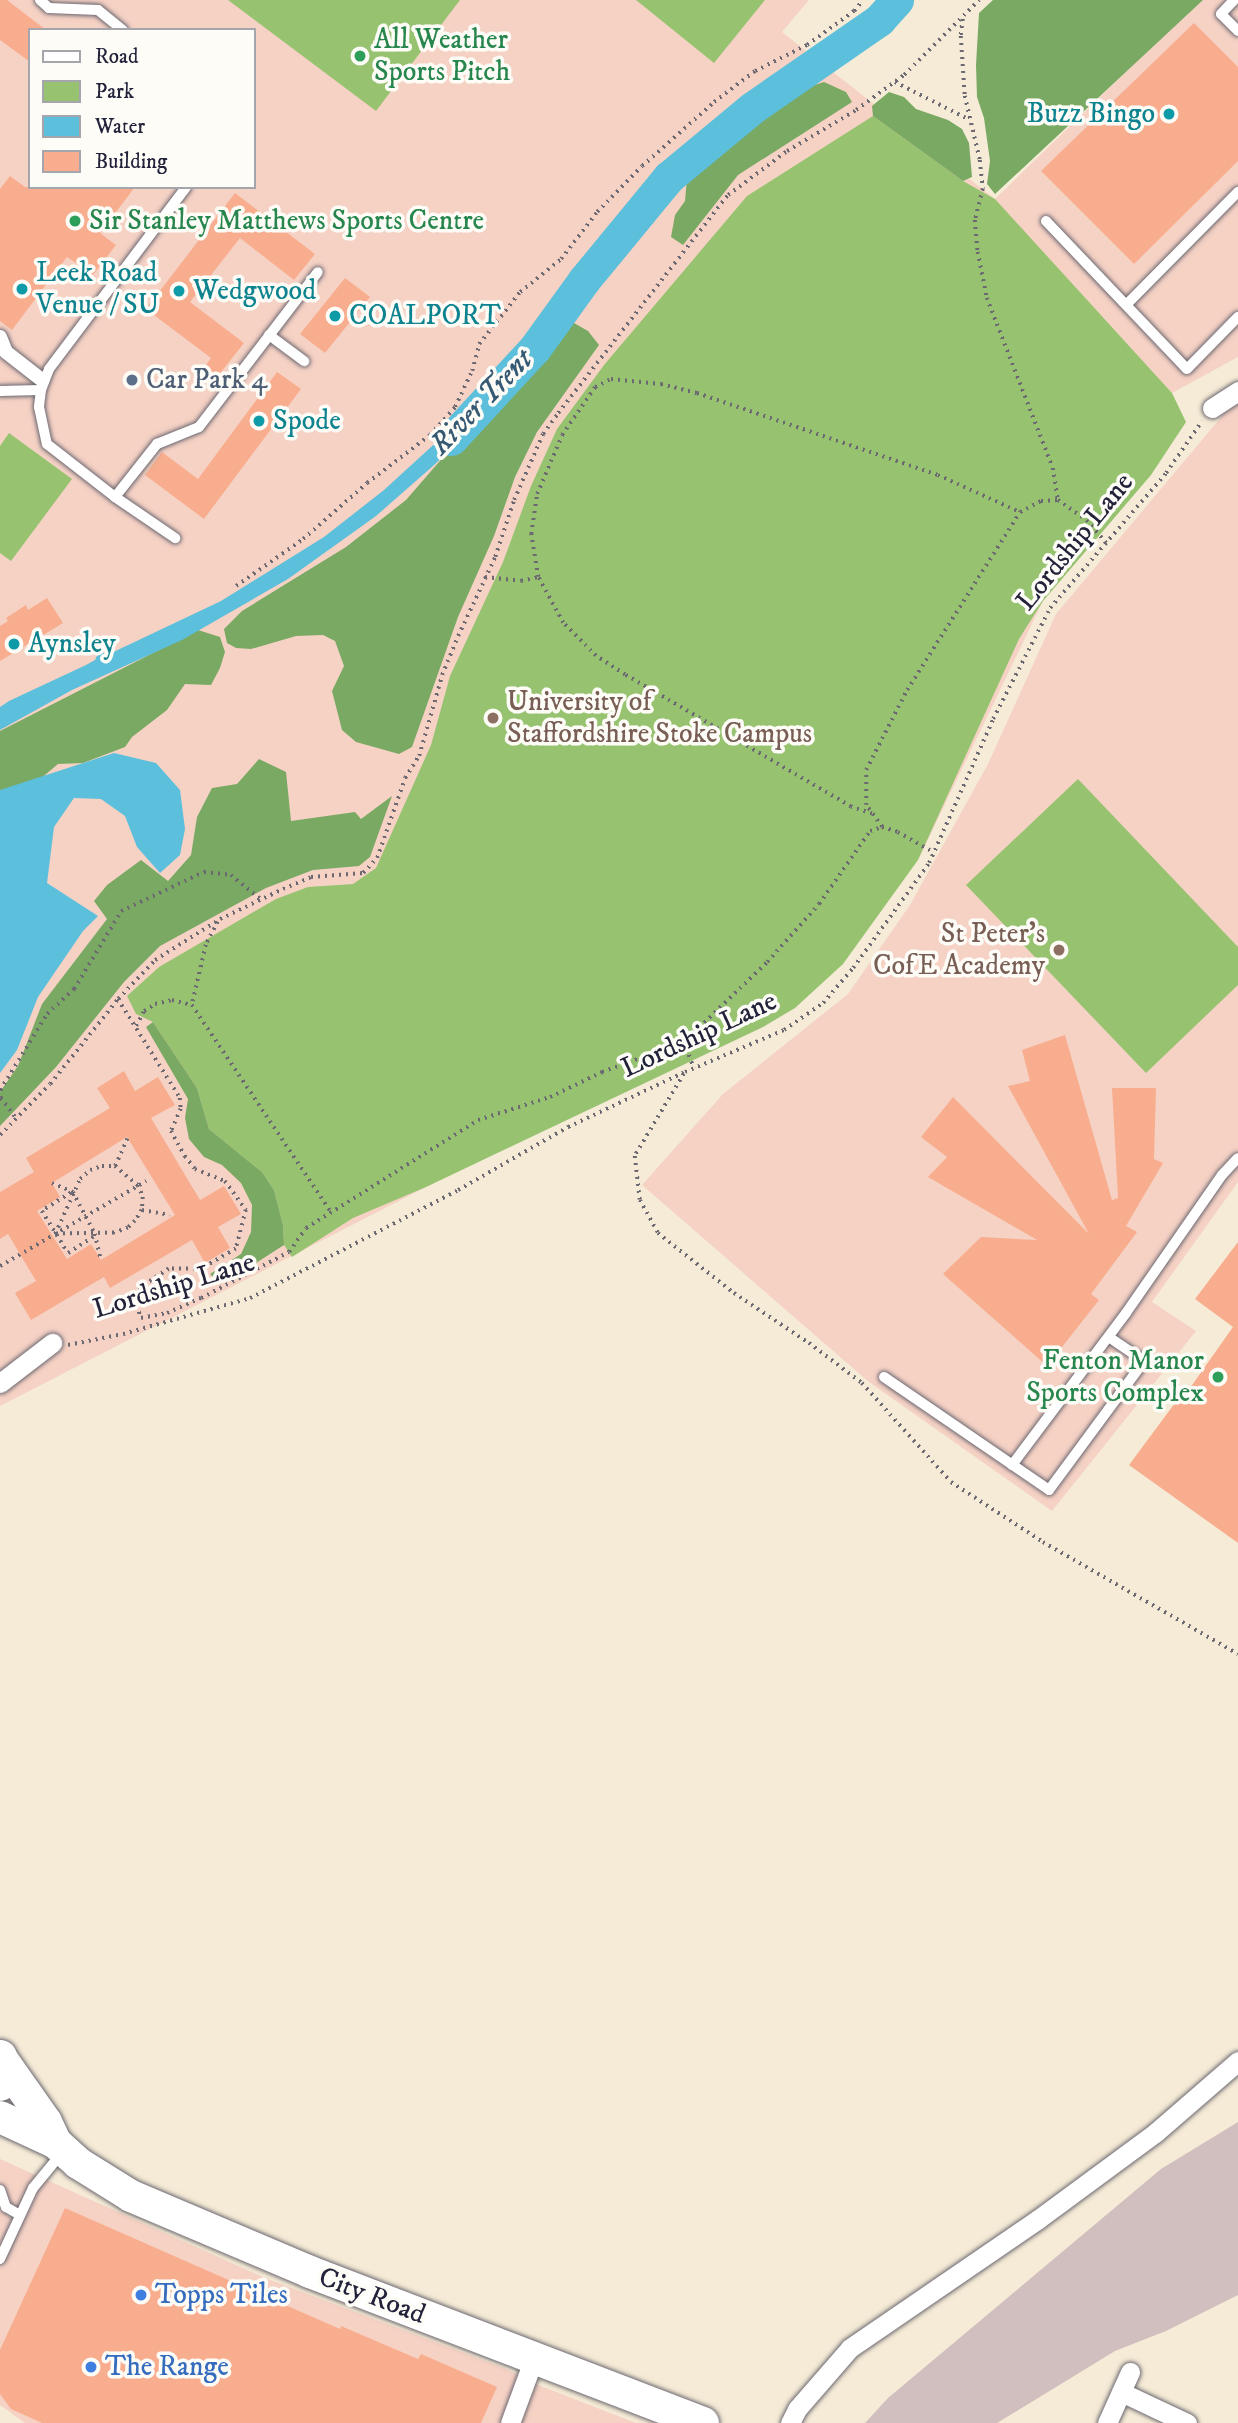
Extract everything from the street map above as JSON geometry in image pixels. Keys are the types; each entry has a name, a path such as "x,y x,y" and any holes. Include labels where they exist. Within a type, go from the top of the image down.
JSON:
{"highway":[{"path":"0,2057 0,2084"}],"main road":[{"name":"City Road","path":"0,2057 61,2147 78,2163 131,2196 310,2272 702,2423"},
{"name":"City Road","path":"0,2117 61,2147"}],"street":[{"path":"0,337 6,352 42,385"},
{"path":"1212,408 1238,391"},
{"path":"2,1377 52,1343"},
{"path":"790,2423 797,2409 849,2348 1037,2220 1155,2133 1238,2061"},
{"path":"510,2423 534,2358"},
{"path":"1107,2423 1130,2372"},
{"path":"1121,2392 1186,2423"}],"lane":[{"path":"40,0 49,8 98,10 120,28"},
{"path":"1234,0 1221,14 1238,32"},
{"path":"175,538 115,497 47,444 39,407 42,385 186,189"},
{"path":"1127,304 1238,192"},
{"path":"1046,221 1186,369 1238,317"},
{"path":"115,497 157,444 199,427 318,272"},
{"path":"270,335 304,361"},
{"path":"0,391 42,385"},
{"path":"1012,1465 1109,1337 1222,1175 1238,1158"},
{"path":"884,1377 1049,1490 1144,1361 1109,1337"},
{"path":"0,2259 5,2235 61,2147"},
{"path":"0,2190 6,2207 20,2215"}],"path":[{"path":"236,586 303,539 367,483 430,435 455,407 472,371 479,344 520,292 561,259 597,212 642,166 714,102 755,71 807,45 854,11 863,0"},
{"path":"0,1135 50,1084 118,999 155,960 220,919 261,899 311,877 363,873 377,858 405,778 419,756 442,675 543,434 596,361 677,264 728,195 787,151 895,82 979,0"},
{"path":"964,17 961,36 968,119 980,160 983,189 975,220 987,298 1053,468 1058,500"},
{"path":"895,82 968,119"},
{"path":"872,814 851,807 596,656 563,623 538,577 531,534 537,494 562,435 595,387 611,379 661,384 697,393 938,475 1020,512"},
{"name":"Lordship Lane","path":"52,1343 71,1344 123,1334 250,1298 458,1191 568,1127 694,1068 785,1030 823,1003 853,968 934,852 993,719 1050,608 1166,473 1212,408"},
{"path":"934,852 882,827 866,806 866,770 907,690 1020,512 1041,501 1058,500 1087,520 1106,542"},
{"path":"485,577 521,581 538,577"},
{"path":"118,999 180,1098 181,1110 171,1130 185,1156 195,1170 225,1181 246,1210 236,1249 202,1269 169,1269 133,1292 141,1318 167,1313 267,1265 289,1252 306,1228 478,1120 550,1097 602,1072 684,1042 766,962 819,904 870,831 882,827"},
{"path":"16,1118 1,1098 1,1089 47,1014 74,989 121,911 204,872 232,875 261,899"},
{"path":"192,1005 206,945 220,919"},
{"path":"136,1026 144,1011 155,1004 172,1000 192,1005 331,1212"},
{"path":"684,1042 694,1068"},
{"path":"115,1166 127,1139"},
{"path":"115,1166 138,1185 143,1197 142,1210 128,1228 95,1234 55,1234 73,1192 90,1170 115,1166"},
{"path":"0,1266 146,1181"},
{"path":"52,1183 73,1192 95,1234 101,1260"},
{"path":"73,1192 42,1212 68,1253 95,1234"},
{"path":"142,1210 170,1215"}],"shaded area":[{"name":"University of Staffordshire Stoke Campus","path":"0,0 809,0 782,32 995,199 1200,0 1238,0 1238,357 1172,393 1016,223 1186,422 1120,511 1043,601 918,860 795,1008 426,1187 0,1406"},
{"name":"St Peter's CofE Academy","path":"1238,397 1238,1182 1152,1302 1196,1331 1052,1511 869,1382 642,1185 723,1094 848,994 910,905 988,764 1056,614"},
{"path":"1238,2122 1238,2295 1166,2331 1115,2351 997,2423 865,2423 888,2398 1161,2169"},
{"path":"0,2159 265,2278 504,2368 538,2385 636,2423 25,2423 0,2405"}],"green space":[{"name":"All Weather Sports Pitch","path":"228,0 460,0 376,111"},
{"path":"636,0 765,0 714,63"},
{"path":"993,0 1203,0 995,194 987,184 990,161 984,118 977,97 976,65 979,13"},
{"path":"824,82 846,92 852,102 738,175 683,245 671,237 675,215 685,201 687,178 700,163 790,93"},
{"path":"889,92 904,97 916,109 948,120 962,129 969,143 972,177 963,181 873,116 872,106"},
{"path":"873,116 963,181 995,199 1172,393 1186,422 1151,475 1043,601 1019,639 918,860 843,964 795,1008 763,1027 426,1187 353,1218 292,1257 284,1245 283,1225 274,1190 262,1172 209,1129 197,1088 153,1022 136,1014 127,996 159,967 276,899 308,887 353,884 376,868 431,745 450,676 503,562 531,486 557,429 604,365 747,196"},
{"path":"574,323 588,331 599,345 537,432 515,477 494,536 458,617 412,747 399,754 356,742 342,730 332,691 344,666 335,641 323,635 296,636 251,649 236,648 227,643 224,629 242,611 346,547 406,500 517,372"},
{"path":"9,433 72,479 11,561 0,553 0,446"},
{"path":"198,630 220,637 225,652 211,685 185,684 167,710 132,737 125,747 83,763 58,764 0,813 0,731"},
{"path":"259,759 286,772 291,821 355,812 361,819 392,796 370,857 359,866 313,870 266,888 160,946 124,982 56,1067 0,1126 0,1092 18,1066 42,1004 107,919 94,901 107,885 141,860 168,881 191,855 197,817 212,788 237,784"},
{"path":"1078,779 1238,947 1238,985 1146,1073 966,885"},
{"path":"153,1022 197,1088 209,1129 262,1172 274,1190 283,1225 284,1245 234,1277 218,1281 210,1274 241,1254 251,1232 252,1205 241,1183 222,1165 204,1157 189,1139 185,1118 188,1099 146,1027"}],"water":[{"path":"478,404 488,413 433,466 376,516 288,579 182,640 72,690 0,730 0,707 9,701 95,660 101,647 105,656 221,601 324,537 384,490"},
{"path":"114,753 156,763 180,790 185,829 180,855 160,873 137,847 125,816 101,799 74,798 54,827 47,883 98,916 83,931 38,997 17,1050 0,1073 0,790"}],"building":[{"path":"0,0 7,0 43,28 28,28 28,61 0,40"},
{"name":"Buzz Bingo","path":"1194,23 1238,67 1238,161 1134,264 1041,171"},
{"path":"10,176 28,189 133,189 100,233 116,245 93,275 67,257 12,330 0,321 0,189"},
{"name":"Wedgwood","path":"235,193 315,254 294,280 240,238 190,302 244,343 214,381 201,372 211,358 146,309"},
{"name":"COALPORT","path":"345,278 370,297 325,353 300,334"},
{"name":"Spode","path":"277,372 301,389 204,519 145,475 162,452 198,479"},
{"name":"Aynsley","path":"47,598 63,623 0,661 0,626 8,621 6,618 26,605 28,610"},
{"path":"1065,1035 1112,1200 1118,1198 1112,1088 1156,1088 1154,1159 1163,1163 1126,1226 1137,1232 1091,1294 1099,1300 1047,1366 943,1274 981,1237 1037,1240 928,1177 947,1157 921,1137 953,1097 1089,1234 1008,1086 1030,1081 1022,1050"},
{"path":"124,1071 135,1091 158,1077 175,1105 151,1118 200,1200 224,1186 241,1214 218,1227 230,1248 205,1263 192,1240 110,1288 104,1277 31,1320 15,1293 36,1281 8,1234 0,1239 0,1192 34,1172 26,1158 110,1108 97,1088","holes":["127,1137 175,1215 101,1260 91,1244 67,1259 37,1211 60,1197 52,1183"]},
{"name":"Fenton Manor Sports Complex","path":"1238,1242 1238,1543 1129,1465 1175,1403 1178,1405 1233,1327 1195,1299"},
{"path":"65,2208 340,2329 341,2326 418,2359 421,2354 497,2387 481,2423 42,2423 11,2409 0,2394 0,2350"}],"waterway":[{"name":"River Trent","path":"451,439 535,348 584,280 669,177 752,108 879,20 897,0"}],"place":[{"name":"All Weather Sports Pitch","path":"360,56"},
{"name":"Buzz Bingo","path":"1169,114"},
{"name":"Sir Stanley Matthews Sports Centre","path":"75,221"},
{"name":"Leek Road Venue / SU","path":"22,289"},
{"name":"Wedgwood","path":"179,291"},
{"name":"COALPORT","path":"335,316"},
{"name":"Car Park 4","path":"132,380"},
{"name":"Spode","path":"259,421"},
{"name":"Aynsley","path":"14,644"},
{"name":"University of Staffordshire Stoke Campus","path":"493,718"},
{"name":"St Peter's CofE Academy","path":"1059,950"},
{"name":"Fenton Manor Sports Complex","path":"1218,1377"},
{"name":"Topps Tiles","path":"141,2295"},
{"name":"The Range","path":"91,2367"}]}
